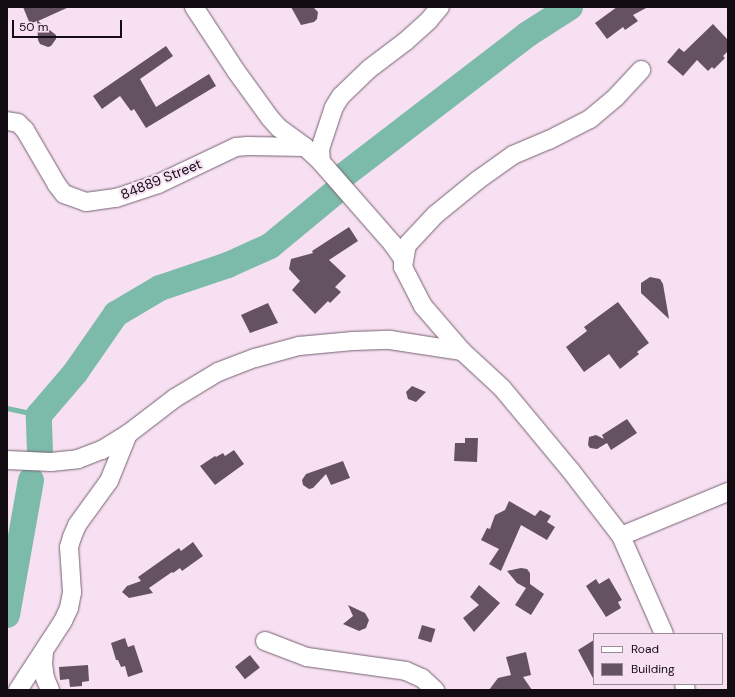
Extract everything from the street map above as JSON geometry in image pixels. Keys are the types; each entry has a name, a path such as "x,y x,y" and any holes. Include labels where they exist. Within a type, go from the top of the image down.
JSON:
{"street":[{"path":"194,7 236,71 270,118 279,128 305,147 321,162 392,243 403,259 403,267 423,306 462,351 502,388 571,471 621,536 664,633"},
{"path":"321,162 320,149 334,107 341,96 369,69 423,26 440,7"},
{"path":"403,267 407,245 435,215 478,180 513,155 549,140 590,119 616,97 641,70"},
{"name":"84889 Street","path":"7,121 18,123 25,130 56,185 64,194 86,202 116,198 158,184 236,148 248,146 305,147"},
{"path":"7,460 51,462 78,459 102,450 128,434 175,398 218,372 255,358 299,346 353,341 390,340 462,351"},
{"path":"18,690 63,621 69,608 72,592 69,547 72,537 77,525 109,481 128,434"},
{"path":"621,536 728,492"},
{"path":"265,641 307,657 406,671 422,678 434,690"},
{"path":"44,651 43,664 45,678 50,690"}],"building":[{"path":"23,7 69,7 38,21 56,35 56,39 51,46 48,47 40,44 38,40 37,21 30,24"},
{"path":"291,7 313,7 318,12 317,19 314,22 301,25"},
{"path":"617,7 648,7 633,15 638,21 625,30 623,27 607,39 595,23"},
{"path":"713,24 728,40 728,51 723,56 725,58 714,69 712,67 708,71 697,60 683,76 667,62 679,48 684,52"},
{"path":"166,46 173,56 140,79 156,107 209,74 216,86 146,128 134,109 131,111 120,96 102,109 93,96"},
{"path":"349,227 358,241 329,260 346,276 335,287 341,292 330,303 328,301 315,314 292,290 300,281 289,269 291,259 313,253 312,251"},
{"path":"650,277 660,279 663,284 669,319 641,293 641,283"},
{"path":"618,302 649,343 637,352 639,354 620,369 609,354 584,372 566,347 587,331 584,327"},
{"path":"268,303 278,323 250,333 241,315"},
{"path":"412,386 426,392 416,402 408,399 406,392"},
{"path":"627,419 637,433 611,450 607,443 597,449 590,448 588,445 589,437 596,435 604,439 602,435"},
{"path":"465,438 478,438 477,462 454,461 455,443 465,443"},
{"path":"234,450 244,464 215,485 200,466 215,456 216,457 223,453 225,456"},
{"path":"343,461 350,478 331,485 326,474 313,488 309,489 303,485 302,480 306,474"},
{"path":"509,501 535,516 540,510 551,516 547,522 555,527 547,540 521,525 501,571 489,564 499,549 481,540 487,528 490,529 495,515 505,510"},
{"path":"193,542 203,556 182,571 180,568 173,573 172,572 149,588 153,593 129,598 122,592 127,586 141,581 138,577 179,548 181,551"},
{"path":"521,568 527,569 530,573 530,584 544,594 531,615 515,605 526,588 517,583 507,571"},
{"path":"609,578 622,600 618,602 621,608 606,617 586,586 596,579 599,584"},
{"path":"479,585 500,603 474,632 463,618 479,605 470,597"},
{"path":"348,605 365,613 369,620 366,628 359,631 343,624 353,616"},
{"path":"422,625 435,629 431,642 418,638"},
{"path":"125,638 128,647 134,645 143,672 128,677 125,666 121,667 118,660 116,660 111,643"},
{"path":"593,641 593,678 578,650"},
{"path":"526,652 531,675 523,677 532,690 489,690 498,678 511,675 506,657"},
{"path":"250,655 260,668 245,679 235,667"},
{"path":"88,665 89,681 82,682 82,686 70,687 69,679 60,680 59,667"}],"waterway":[{"path":"343,176 528,34 570,7"},
{"path":"40,452 39,415 75,373 116,314 160,288 228,265 270,246 333,194"},
{"path":"7,408 39,415"},
{"path":"7,615 31,480"}]}
